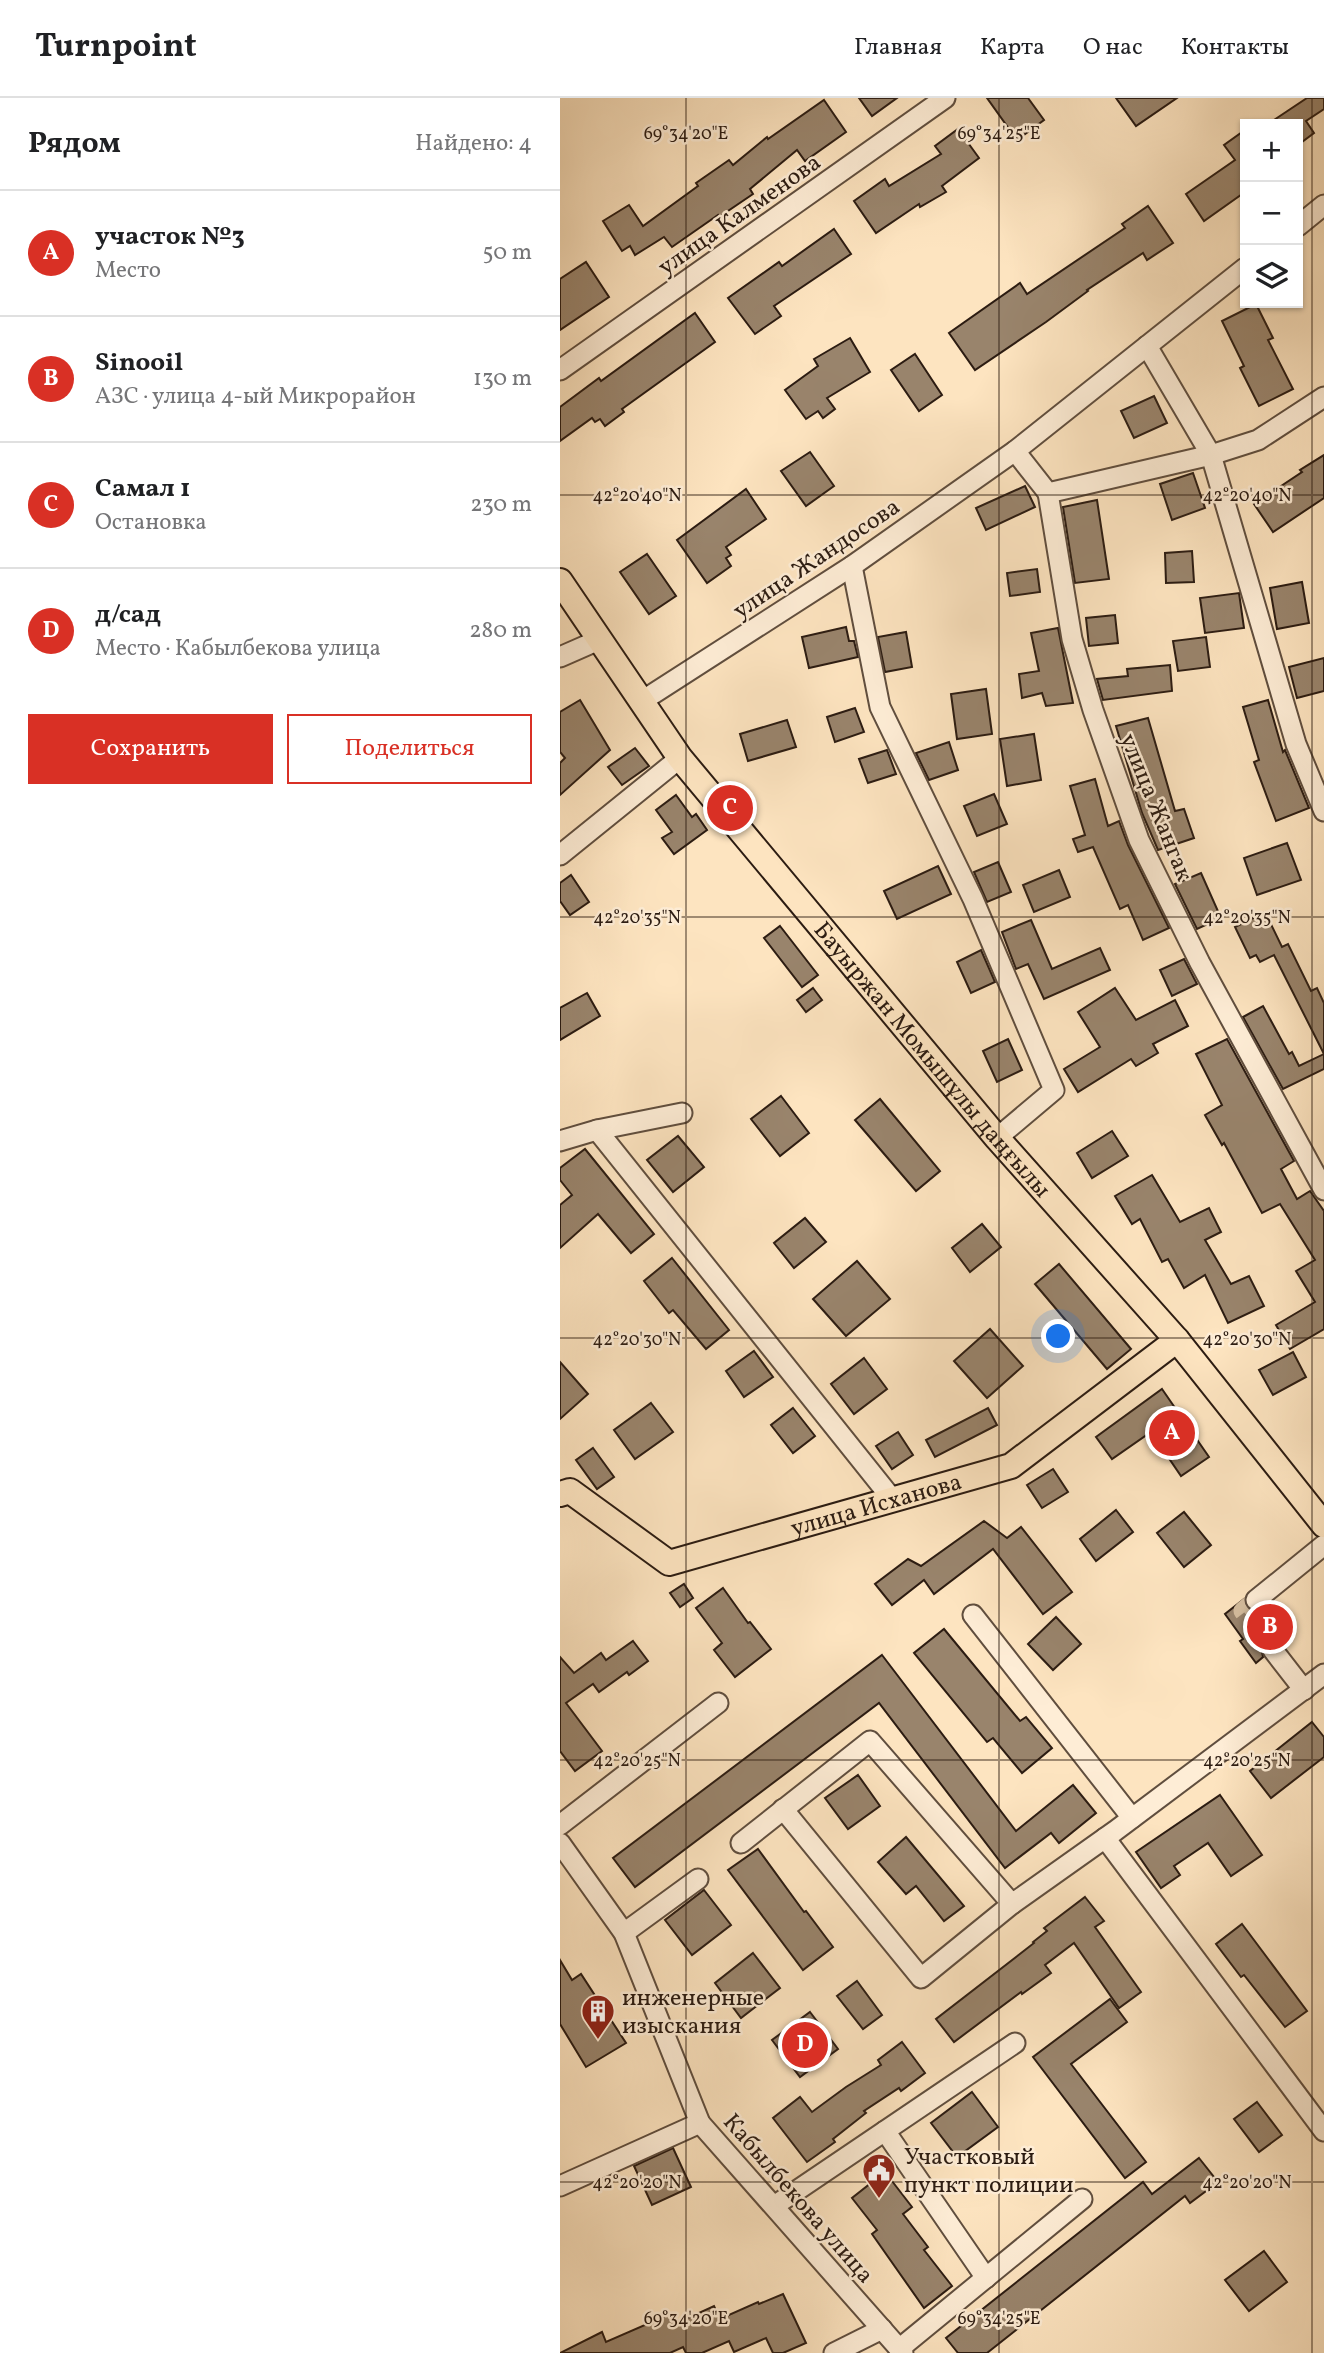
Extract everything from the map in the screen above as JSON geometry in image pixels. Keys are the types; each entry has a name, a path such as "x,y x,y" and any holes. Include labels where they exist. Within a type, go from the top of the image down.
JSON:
{"main road":[{"name":"Бауыржан Момышұлы даңғылы","path":"560,581 680,758 997,1138 1177,1340 1324,1525"},
{"name":"улица Исханова","path":"563,1488 669,1563 1011,1466 1177,1340"}],"street":[{"name":"улица Калменова","path":"560,370 945,98"},
{"path":"1303,222 1324,205"},
{"name":"улица Жандосова","path":"642,701 852,566 1015,451 1240,272"},
{"path":"1147,346 1211,455 1289,720 1324,811"},
{"path":"1015,451 1048,493 1211,455 1258,440 1324,397"},
{"name":"улица Жангак","path":"1048,493 1072,639 1109,757 1139,840 1200,963 1324,1190"},
{"path":"852,566 880,707 973,899 1054,1090 997,1138"},
{"path":"560,657 601,639"},
{"path":"560,855 680,758"},
{"path":"560,1141 597,1130 682,1113"},
{"path":"597,1130 893,1500"},
{"path":"1256,1600 1324,1545"},
{"path":"973,1615 1132,1818"},
{"path":"1273,1650 1304,1689"},
{"path":"783,1808 921,1979 1012,1904 1324,1674"},
{"path":"560,1825 718,1703"},
{"path":"741,1843 870,1741 1012,1904"},
{"path":"1105,1838 1324,2131"},
{"name":"Кабылбекова улица","path":"560,1843 624,1933 700,2123 901,2351"},
{"path":"624,1933 698,1879"},
{"path":"774,2206 1015,2043"},
{"path":"560,2186 700,2123"},
{"path":"885,2131 986,2278"},
{"path":"901,2351 1082,2199"},
{"path":"834,2353 882,2329"}],"building":[{"path":"859,98 897,98 872,116"},
{"path":"987,98 1028,98 1044,120 1017,140"},
{"path":"1116,98 1177,98 1136,126"},
{"path":"1307,98 1324,98 1324,109 1306,121 1314,133 1303,141 1303,119 1276,119"},
{"path":"824,100 846,132 805,161 797,150 750,189 753,194 672,247 664,237 635,255 630,246 622,251 603,221 629,205 643,226 729,160 733,165 767,137 768,139"},
{"path":"958,129 979,158 942,186 946,192 920,207 919,204 876,233 854,201 885,179 889,186 941,154 935,146"},
{"path":"1240,134 1240,196 1204,221 1186,194 1235,160 1224,145"},
{"path":"1148,206 1173,243 1147,260 1143,253 975,370 949,333 1020,283 1027,294 1125,228 1122,224"},
{"path":"834,229 851,254 774,306 781,316 755,334 728,298 779,262 782,266"},
{"path":"586,262 609,297 560,330 560,279"},
{"path":"1248,308 1258,308 1273,338 1268,340 1293,389 1259,406 1240,368 1244,366 1222,321"},
{"path":"695,313 715,342 622,409 624,412 605,426 600,419 595,422 592,418 560,441 560,407"},
{"path":"850,338 870,372 827,398 835,409 823,418 818,411 806,419 785,390 818,366 814,359"},
{"path":"915,354 942,395 919,411 891,370"},
{"path":"1154,396 1167,423 1134,438 1121,411"},
{"path":"810,452 834,486 806,506 781,471"},
{"path":"1324,455 1324,498 1273,532 1254,504"},
{"path":"1193,473 1205,508 1172,520 1160,484"},
{"path":"1025,486 1035,507 986,530 976,508"},
{"path":"746,489 766,519 726,547 731,555 726,558 731,566 707,583 677,540"},
{"path":"1097,500 1109,579 1075,583 1063,507"},
{"path":"1192,551 1194,582 1166,583 1165,553"},
{"path":"647,554 676,596 649,614 620,572"},
{"path":"1037,569 1040,592 1010,596 1007,573"},
{"path":"1302,582 1309,623 1277,629 1270,588"},
{"path":"1239,593 1244,628 1205,633 1200,598"},
{"path":"1115,615 1118,643 1089,646 1086,618"},
{"path":"846,627 849,641 854,641 858,657 809,668 802,637"},
{"path":"1058,628 1073,703 1046,706 1042,693 1022,698 1019,674 1039,671 1031,633"},
{"path":"906,632 912,667 885,672 878,637"},
{"path":"1206,637 1210,667 1178,671 1173,641"},
{"path":"1324,658 1324,691 1297,698 1289,667"},
{"path":"1170,665 1172,691 1103,700 1097,679 1128,676 1127,669"},
{"path":"986,689 992,734 957,739 951,694"},
{"path":"580,700 610,750 560,795 560,763 565,758 560,752 560,712"},
{"path":"1268,700 1283,752 1285,750 1309,808 1276,821 1254,762 1259,760 1243,707"},
{"path":"855,708 864,732 835,742 827,717"},
{"path":"1148,718 1175,811 1184,809 1194,838 1158,850 1142,813 1116,726"},
{"path":"787,720 796,747 748,761 740,734"},
{"path":"1034,734 1041,780 1007,786 1000,739"},
{"path":"949,742 958,770 929,780 916,753"},
{"path":"635,748 649,766 622,785 608,767"},
{"path":"887,750 896,774 868,783 859,759"},
{"path":"1095,779 1108,826 1119,821 1169,928 1143,940 1128,905 1120,909 1093,847 1078,852 1073,839 1085,835 1070,786"},
{"path":"994,794 1007,824 977,836 964,806"},
{"path":"676,795 692,817 696,814 707,830 674,854 662,838 672,832 656,810"},
{"path":"1287,843 1301,880 1257,895 1244,858"},
{"path":"998,862 1011,892 987,902 974,872"},
{"path":"938,866 951,894 897,919 884,891"},
{"path":"1059,870 1070,897 1034,912 1023,885"},
{"path":"1201,873 1221,918 1197,929 1175,884"},
{"path":"571,875 589,902 570,915 560,901 560,883"},
{"path":"1265,912 1282,947 1288,944 1311,991 1317,988 1324,1003 1324,1054 1274,955 1260,962 1256,955 1250,958 1235,927"},
{"path":"1031,920 1052,969 1100,948 1110,970 1044,999 1028,964 1016,969 1002,932"},
{"path":"780,926 818,975 802,987 764,938"},
{"path":"981,950 995,982 971,993 957,962"},
{"path":"1184,959 1197,984 1172,996 1160,970"},
{"path":"813,988 822,1000 806,1012 797,1000"},
{"path":"1115,988 1136,1020 1175,1000 1188,1026 1153,1044 1158,1053 1136,1066 1131,1059 1078,1092 1064,1069 1100,1047 1078,1012"},
{"path":"587,993 600,1016 560,1040 560,1008"},
{"path":"1263,1006 1289,1054 1292,1052 1299,1066 1324,1054 1324,1069 1283,1089 1243,1017"},
{"path":"1008,1039 1022,1070 997,1082 983,1051"},
{"path":"1227,1039 1294,1161 1281,1169 1297,1199 1310,1191 1324,1211 1324,1329 1290,1349 1276,1325 1315,1302 1296,1271 1315,1260 1280,1204 1262,1213 1224,1143 1222,1145 1205,1115 1222,1105 1196,1054"},
{"path":"781,1096 809,1133 780,1156 751,1119"},
{"path":"880,1099 940,1171 916,1191 855,1120"},
{"path":"1112,1131 1128,1156 1092,1178 1077,1153"},
{"path":"678,1136 704,1167 673,1192 647,1160"},
{"path":"585,1149 654,1234 631,1253 598,1214 560,1248 560,1205 572,1195 560,1180 560,1168"},
{"path":"1152,1175 1180,1222 1209,1208 1221,1232 1205,1240 1231,1284 1249,1276 1264,1306 1228,1323 1205,1275 1184,1288 1168,1259 1162,1262 1140,1219 1132,1224 1115,1196"},
{"path":"805,1218 826,1242 794,1268 774,1243"},
{"path":"982,1224 1001,1247 970,1272 952,1248"},
{"path":"672,1258 729,1330 706,1349 673,1310 669,1313 644,1281"},
{"path":"857,1261 890,1299 846,1336 813,1299"},
{"path":"1059,1264 1131,1349 1107,1369 1035,1284"},
{"path":"990,1329 1023,1366 987,1398 954,1361"},
{"path":"754,1351 773,1377 744,1397 726,1371"},
{"path":"1293,1352 1306,1377 1273,1395 1259,1370"},
{"path":"864,1358 887,1389 854,1414 831,1384"},
{"path":"560,1362 588,1394 560,1419"},
{"path":"1162,1389 1209,1457 1181,1476 1151,1432 1112,1459 1096,1437"},
{"path":"651,1403 673,1432 635,1459 614,1430"},
{"path":"793,1408 815,1436 793,1453 771,1425"},
{"path":"988,1408 997,1425 935,1457 926,1440"},
{"path":"898,1432 913,1455 892,1469 876,1446"},
{"path":"593,1448 614,1477 597,1489 576,1460"},
{"path":"1053,1469 1068,1492 1042,1508 1027,1485"},
{"path":"1116,1510 1133,1532 1096,1561 1080,1539"},
{"path":"1184,1512 1211,1545 1184,1567 1157,1533"},
{"path":"984,1521 1007,1538 1021,1527 1072,1592 1043,1614 993,1549 934,1594 924,1580 892,1605 875,1584 908,1559 921,1566"},
{"path":"684,1584 693,1598 680,1607 670,1593"},
{"path":"723,1588 771,1649 735,1677 714,1650 722,1643 696,1608"},
{"path":"1244,1599 1246,1607 1251,1611 1263,1610 1271,1620 1275,1617 1290,1637 1283,1643 1277,1638 1266,1640 1261,1646 1263,1657 1256,1663 1225,1614"},
{"path":"1056,1617 1081,1644 1053,1670 1028,1644"},
{"path":"944,1629 1020,1721 1026,1717 1052,1748 1022,1773 993,1738 987,1742 914,1653"},
{"path":"633,1641 648,1661 599,1692 593,1684 566,1703 602,1751 575,1771 560,1751 560,1657 574,1673 601,1653 606,1660"},
{"path":"882,1655 1016,1831 1073,1785 1096,1813 1059,1843 1051,1833 1005,1868 879,1703 635,1887 613,1858"},
{"path":"1312,1722 1324,1737 1324,1757 1271,1798 1250,1771"},
{"path":"858,1775 880,1806 848,1829 825,1798"},
{"path":"1220,1795 1262,1855 1231,1876 1208,1843 1174,1866 1180,1875 1161,1888 1136,1852"},
{"path":"906,1837 964,1906 944,1921 916,1886 906,1894 878,1862"},
{"path":"758,1849 833,1947 803,1970 728,1870"},
{"path":"704,1890 731,1925 692,1955 665,1920"},
{"path":"1085,1897 1104,1921 1095,1927 1141,1992 1119,2008 1074,1943 1045,1965 1051,1973 954,2042 936,2019 1034,1943 1047,1931 1044,1928"},
{"path":"1242,1924 1307,2011 1285,2027 1216,1944"},
{"path":"753,1953 780,1988 741,2018 715,1983"},
{"path":"560,1960 572,1980 581,1974 626,2043 586,2067 560,2024"},
{"path":"857,1981 882,2015 863,2029 837,1996"},
{"path":"1110,1999 1127,2022 1071,2064 1146,2162 1125,2178 1033,2057"},
{"path":"810,2012 838,2049 800,2077 772,2040"},
{"path":"902,2042 925,2073 901,2091 899,2088 864,2111 866,2113 833,2139 835,2142 807,2162 773,2118 800,2097 812,2112 881,2065 878,2060"},
{"path":"972,2092 998,2127 957,2157 931,2123"},
{"path":"1257,2102 1282,2135 1259,2152 1234,2119"},
{"path":"673,2148 691,2187 652,2205 634,2166"},
{"path":"1199,2158 1218,2182 1190,2203 1185,2196 987,2353 958,2353 946,2338 1143,2182 1152,2194"},
{"path":"885,2172 912,2207 903,2214 928,2247 924,2250 952,2286 924,2308 872,2234 877,2230 852,2198"},
{"path":"1264,2251 1287,2282 1249,2311 1225,2280"},
{"path":"783,2294 806,2343 783,2353 773,2353 766,2338 734,2352 729,2341 702,2353 686,2353 683,2347 670,2353 560,2353 602,2332 606,2342 670,2314 675,2324 714,2306 720,2319"}],"tunnel":[{"path":"1256,1600 1243,1611 1273,1650"}],"place":[{"name":"Самал 1","path":"730,808"},
{"name":"участок №3","path":"1172,1433"},
{"name":"Sinooil","path":"1270,1627"},
{"name":"инженерные изыскания","path":"598,2041"},
{"name":"д/сад","path":"805,2045"},
{"name":"Участковый пункт полиции","path":"879,2200"}]}
